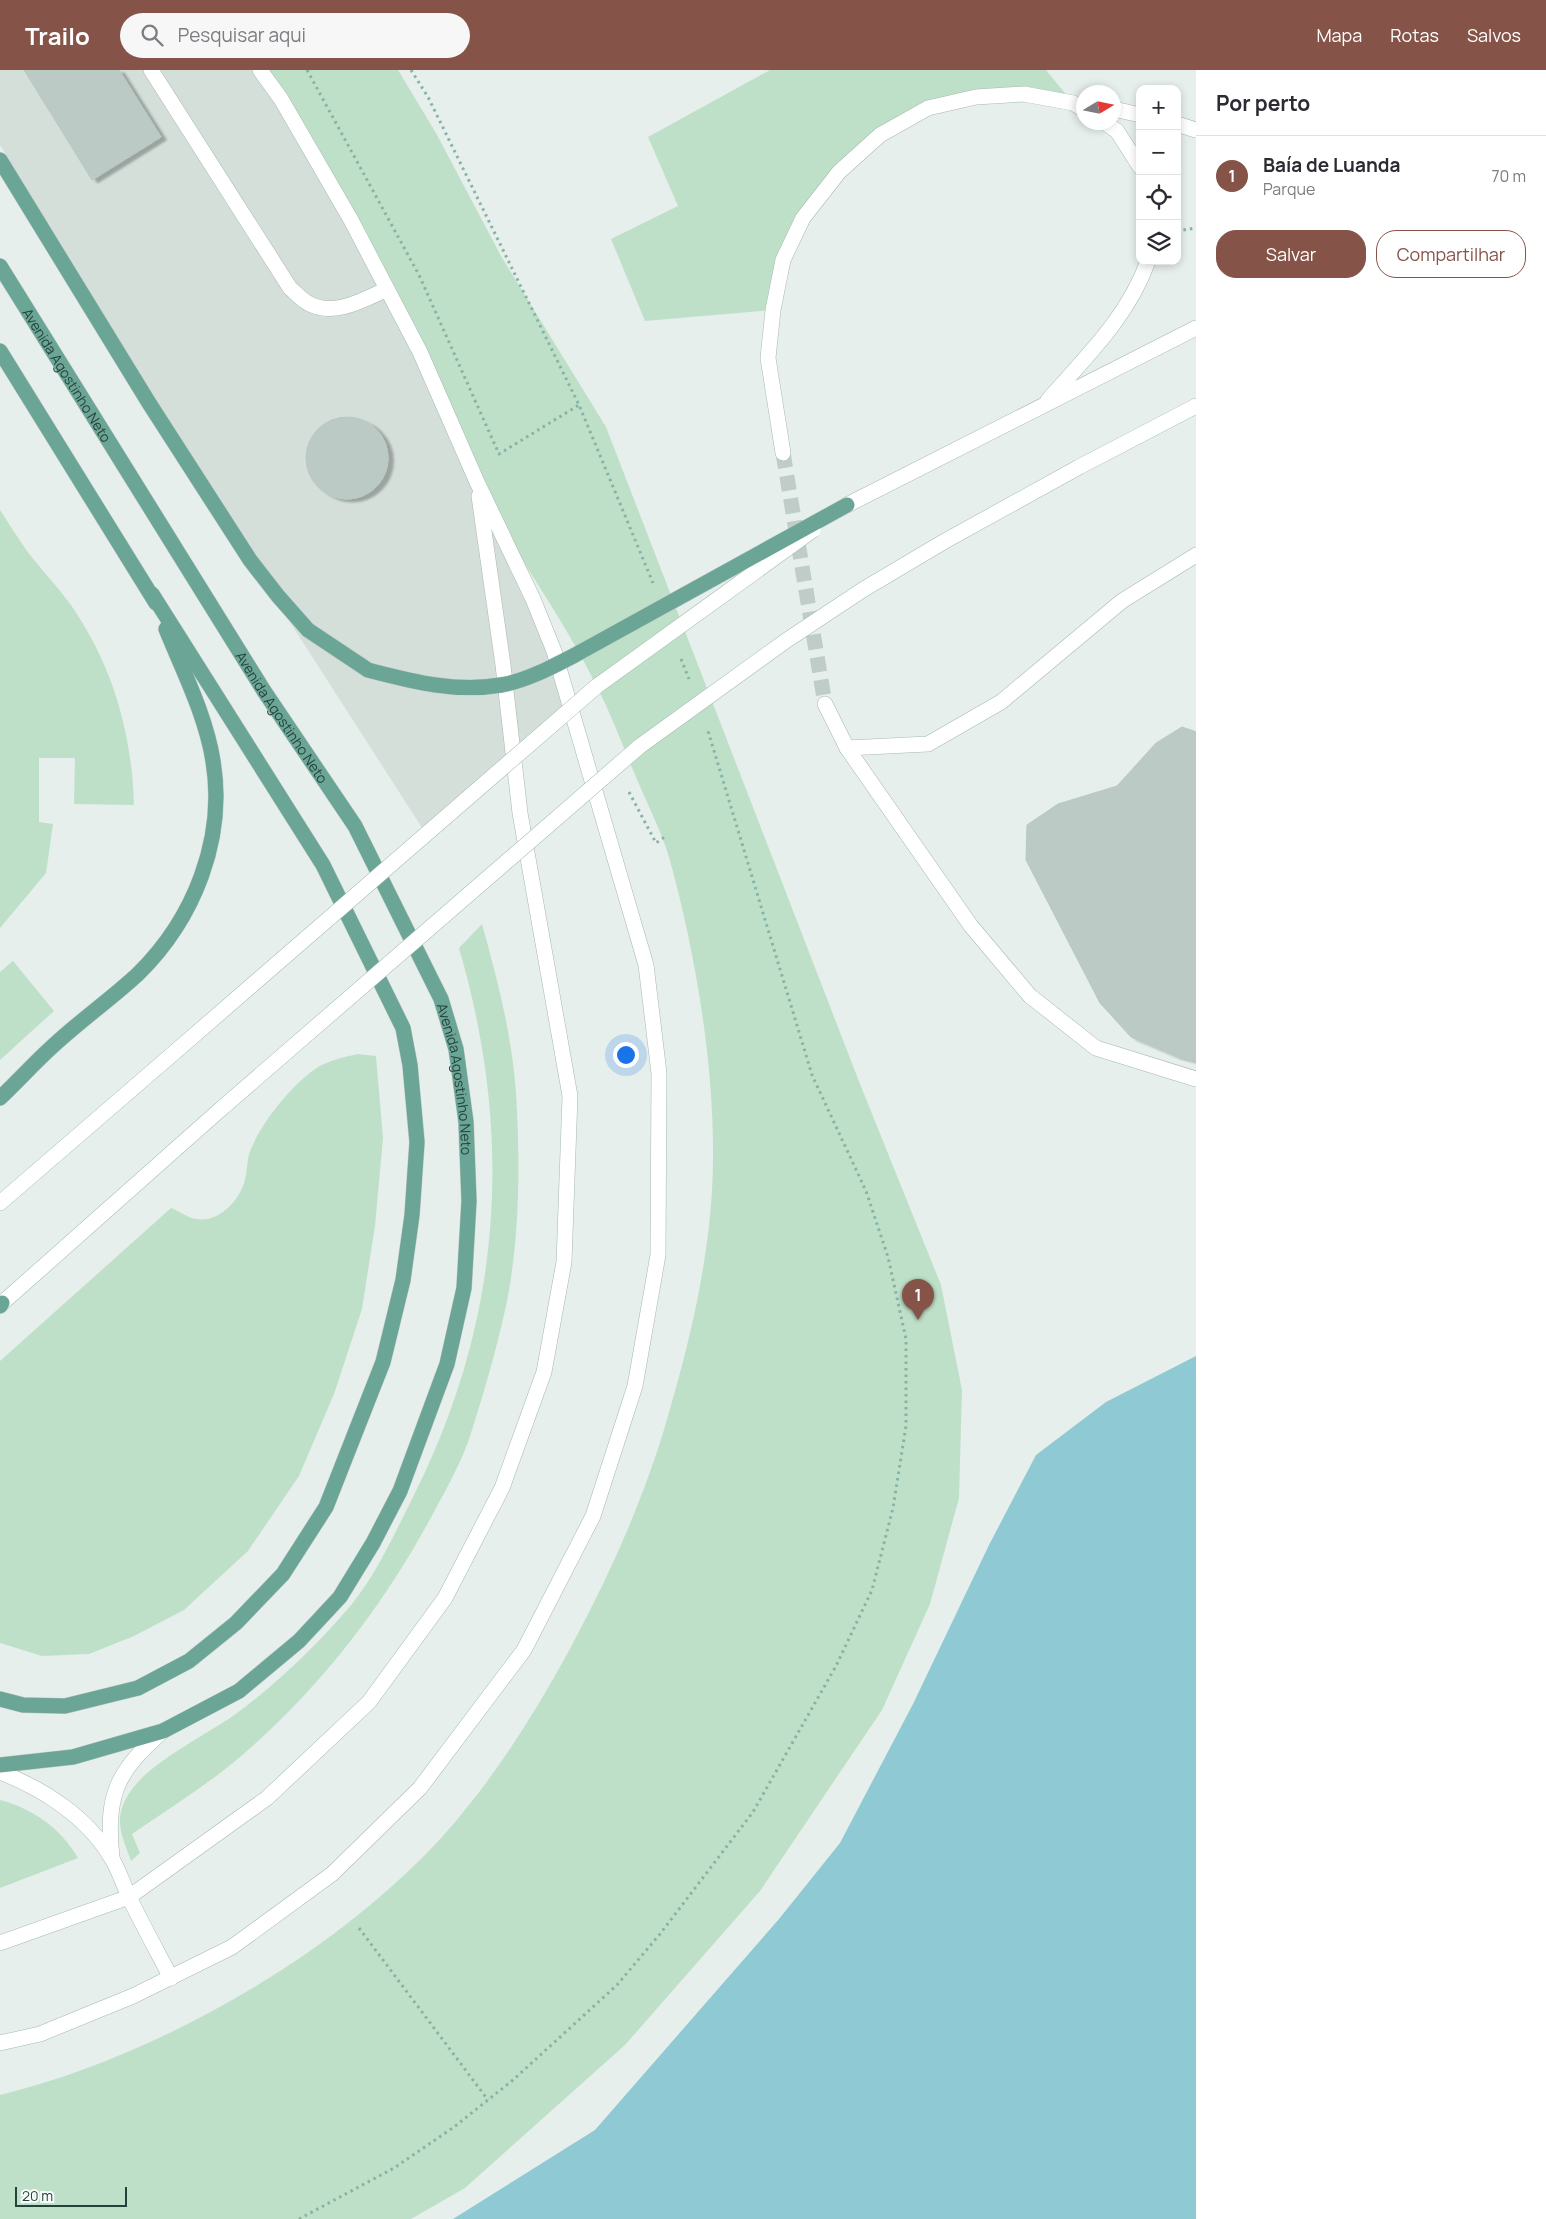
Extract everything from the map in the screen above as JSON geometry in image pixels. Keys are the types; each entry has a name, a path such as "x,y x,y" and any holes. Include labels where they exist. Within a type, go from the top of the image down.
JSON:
{"main road":[{"path":"0,160 149,403 250,560 308,630 368,670 428,685 456,687 501,685 530,676 575,655 847,505"},
{"name":"Avenida Agostinho Neto","path":"0,266 264,691 355,826 441,999 456,1049 466,1122 469,1201 464,1288 447,1364 400,1491 373,1543 340,1597 299,1641 239,1691 164,1731 73,1757 0,1765"},
{"path":"0,351 28,399 323,865 403,1028 410,1065 417,1142 411,1224 403,1280 383,1362 326,1507 283,1574 236,1623 189,1661 138,1688 65,1706 24,1705 0,1699"},
{"path":"0,1098 54,1045 138,974 169,939 192,899 207,860 215,825 217,794 213,759 203,723 152,594"}],"street":[{"path":"151,70 290,288 309,304 333,308 353,304 387,289"},
{"path":"0,2043 40,2034 171,1978 232,1947 332,1874 420,1788 524,1650 593,1516 635,1386 658,1255 659,1073 646,965 554,651 533,599 477,482 420,352 336,194 281,99 260,70"},
{"path":"783,453 768,358 773,310 783,260 803,218 839,172 880,135 928,108 976,97 1024,94 1076,105"},
{"path":"1121,111 1136,114"},
{"path":"1181,125 1196,130"},
{"path":"1117,130 1136,161"},
{"path":"1042,406 1114,326 1141,280 1147,265"},
{"path":"0,1203 597,686 847,505 1196,328"},
{"path":"1,1304 222,1108 640,746 787,640 864,589 945,541 1079,467 1196,406"},
{"path":"0,1943 129,1897 267,1798 369,1702 445,1598 502,1488 544,1372 564,1262 570,1096 520,813 503,665 477,482"},
{"path":"847,748 928,744 1001,702 1122,601 1196,555"},
{"path":"825,704 847,748 971,926 1030,996 1096,1048 1196,1079"},
{"path":"112,1858 108,1826 110,1804 121,1778 134,1760 164,1731"},
{"path":"0,1772 34,1786 64,1806 91,1831 112,1858 129,1897 171,1978"}],"path":[{"path":"307,70 419,275 499,454 579,404"},
{"path":"411,70 428,97 579,404 642,553"},
{"path":"1181,230 1196,228"},
{"path":"299,2219 394,2168 488,2100 514,2080 617,1985 660,1934 753,1812 836,1666 872,1590 893,1508 906,1426 906,1339 888,1257 866,1192 812,1074 791,1011 717,753"},
{"path":"628,789 656,843 666,836"},
{"path":"359,1928 488,2100"}],"shaded area":[{"path":"0,70 260,70 420,352 573,706 426,834 250,560 0,145"}],"green space":[{"path":"260,70 398,70 436,133 501,256 606,427 860,1084 941,1285 962,1390 959,1498 930,1604 882,1710 760,1891 625,2045 465,2188 411,2219 0,2219 0,2095 59,2078 120,2055 180,2028 239,1996 295,1961 349,1922 398,1881 442,1837 497,1768 529,1719 573,1643 601,1588 638,1504 659,1446 686,1351 706,1251 710,1217 713,1149 710,1077 706,1039 694,964 678,892 662,837 608,709 584,661 492,511 462,451 418,349"},
{"path":"770,70 1046,70 1073,103 1024,94 928,108 880,135 803,218 773,310 645,321 611,239 678,206 648,137"},
{"path":"0,510 27,551 75,611 89,633 100,656 110,680 125,728 134,805 74,804 75,758 39,758 39,822 53,824 46,873 0,928"},
{"path":"482,924 510,1040 516,1087 518,1184 514,1258 506,1306 499,1338 468,1443 450,1482 416,1545 395,1579 349,1643 298,1703 240,1757 200,1788 132,1834 140,1853 131,1861 120,1828 121,1812 128,1795 137,1783 162,1761 224,1722 268,1688 312,1648 352,1604 369,1580 391,1542 441,1436 464,1368 481,1299 490,1230 492,1161 488,1091 477,1020 459,948"},
{"path":"13,961 54,1011 0,1060 0,972"},
{"path":"358,1054 376,1056 383,1138 375,1226 362,1309 334,1394 299,1476 248,1551 184,1610 134,1636 89,1654 42,1656 0,1643 0,1361 171,1208 193,1218 204,1219 212,1218 226,1210 241,1190 245,1179 249,1153 256,1138 279,1104 308,1074 318,1067"},
{"path":"0,1800 35,1814 45,1821 63,1838 78,1858 0,1888"}],"water":[{"path":"1196,1356 1196,2219 453,2219 595,2130 779,1919 840,1843 913,1704 989,1545 1036,1455 1106,1402"}],"building":[{"path":"24,70 119,70 161,137 92,180"},
{"path":"347,417 363,420 376,429 385,442 388,458 385,474 376,487 363,496 347,499 331,496 318,487 309,474 306,458 309,442 318,429 331,420"},
{"path":"1182,727 1196,732 1196,1061 1176,1056 1131,1037 1100,1003 1026,860 1027,825 1058,804 1117,786 1156,743"}],"tunnel":[{"path":"783,453 825,704"}],"place":[{"name":"Baía de Luanda","path":"918,1320"}]}
